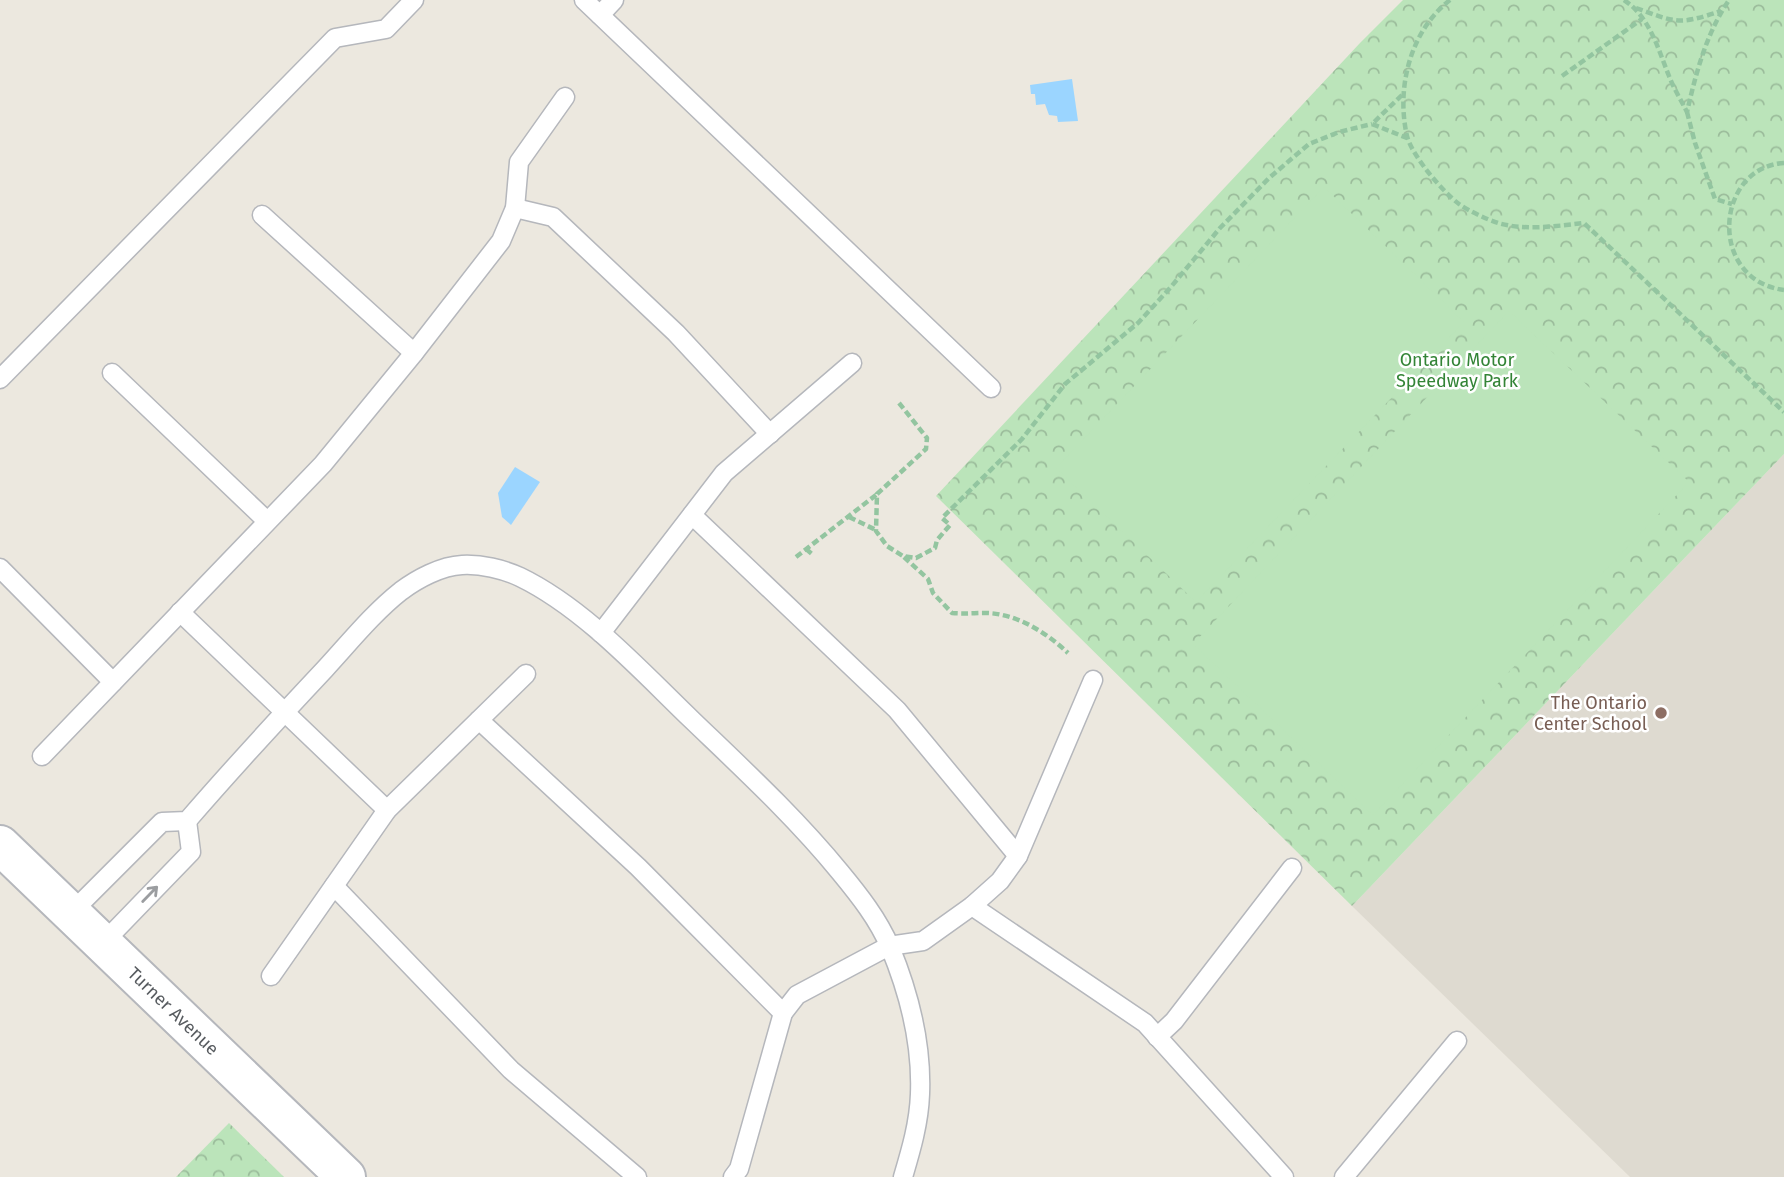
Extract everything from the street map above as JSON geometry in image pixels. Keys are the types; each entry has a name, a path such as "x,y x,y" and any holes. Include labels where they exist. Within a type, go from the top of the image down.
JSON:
{"street":[{"name":"Turner Avenue","path":"0,845 346,1177"}],"lane":[{"path":"0,379 335,38 386,29 414,0"},
{"path":"584,0 991,388"},
{"path":"600,15 614,0"},
{"path":"42,756 323,464 414,353 501,241 515,208 519,162 565,97"},
{"path":"515,208 552,217 676,333 770,434"},
{"path":"262,215 414,353"},
{"path":"601,633 724,473 852,363"},
{"path":"112,373 267,521"},
{"path":"692,515 897,710 1018,856"},
{"path":"71,913 162,822 187,821 283,713 402,590 430,574 460,565 489,566 520,577 568,607 601,633 778,802 816,842 856,892 889,946 907,992 917,1047 920,1095 914,1139 903,1177"},
{"path":"0,568 113,682"},
{"path":"180,612 387,810"},
{"path":"271,976 387,810 526,674"},
{"path":"733,1177 740,1169 783,1013 797,996 889,946 923,941 972,906 1000,881 1018,856 1093,680"},
{"path":"479,720 638,867 783,1013"},
{"path":"103,943 191,852 187,821"},
{"path":"1157,1037 1174,1021 1292,868"},
{"path":"334,886 510,1070 636,1177"},
{"path":"972,906 1145,1023 1284,1177"},
{"path":"1343,1177 1457,1041"}],"path":[{"path":"1450,0 1436,10 1414,46 1402,94 1408,138 1428,172 1459,203 1498,223 1542,228 1584,223 1784,412"},
{"path":"1624,0 1634,7 1674,22 1692,21 1722,10"},
{"path":"1687,112 1698,65 1729,0"},
{"path":"1634,7 1655,38 1670,78 1687,112 1715,199 1732,204"},
{"path":"1562,76 1642,19"},
{"path":"903,556 916,558 935,548 937,540 950,525 942,518 1022,439 1065,384 1138,323 1220,228 1269,178 1309,144 1339,132 1373,124 1402,94"},
{"path":"1373,124 1408,138"},
{"path":"1784,163 1758,172 1742,186 1732,204 1728,226 1731,246 1741,265 1756,280 1784,290"},
{"path":"796,557 877,494 926,449 927,438 899,403"},
{"path":"876,530 877,494"},
{"path":"849,517 876,530 887,546 903,556 928,579 933,593 952,613 987,613 1014,618 1051,637 1068,653"},
{"path":"806,549 812,554"}],"shaded area":[{"name":"The Ontario Center School","path":"1784,454 1784,1177 1630,1177 1352,906"}],"green space":[{"name":"Ontario Motor Speedway Park","path":"1403,0 1784,0 1784,454 1352,906 936,496"},
{"path":"1324,187 1464,322 1196,602 1056,468"},
{"path":"1509,311 1689,482 1373,815 1193,644"},
{"path":"229,1123 284,1177 176,1177"}],"water":[{"path":"1072,79 1078,121 1058,122 1057,116 1049,115 1045,104 1036,105 1035,94 1031,94 1030,85"},
{"path":"515,467 540,482 511,525 502,517 498,493"}],"place":[{"name":"The Ontario Center School","path":"1661,713"}]}
